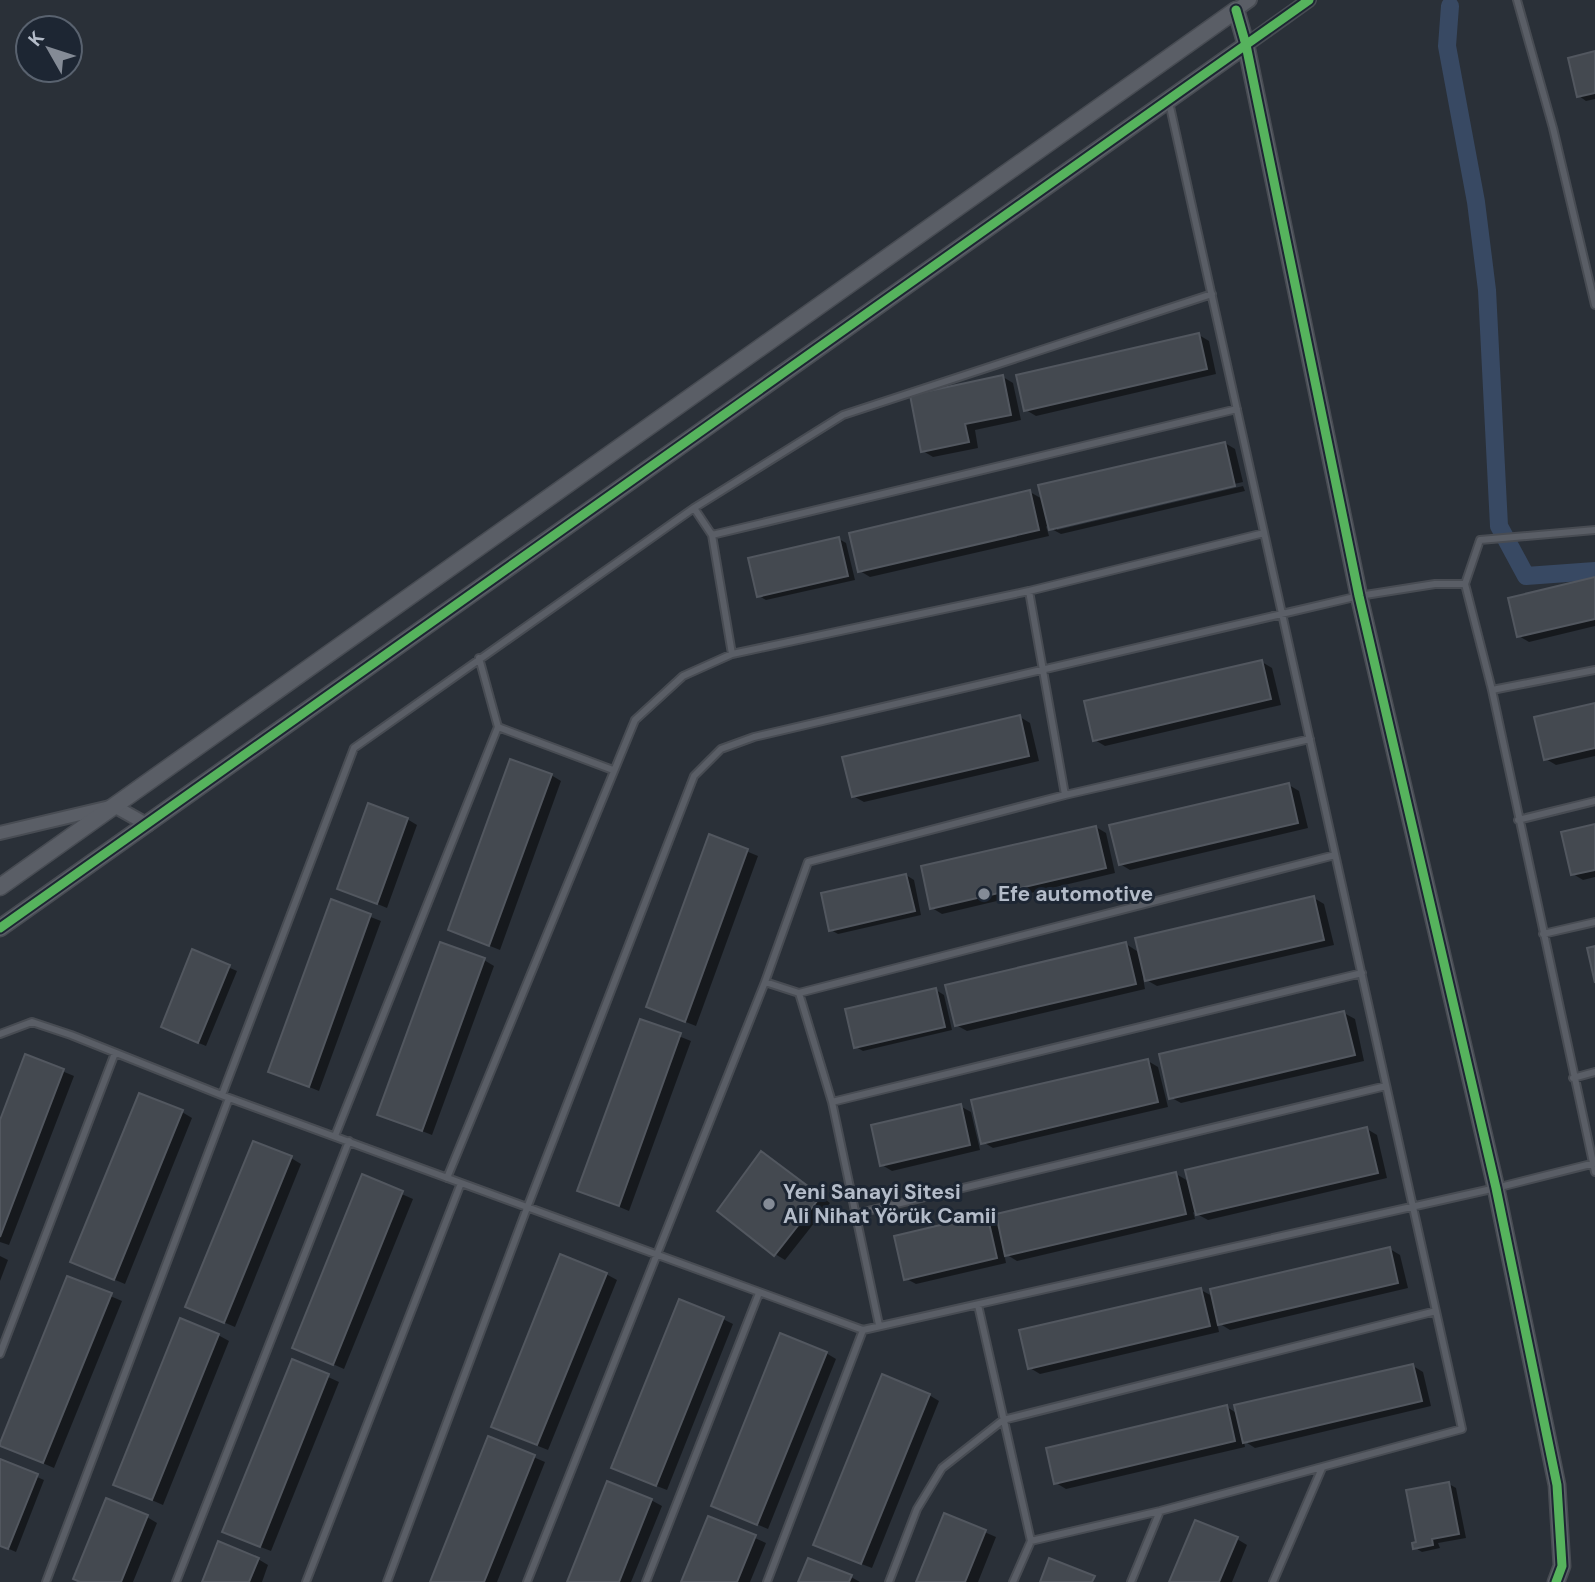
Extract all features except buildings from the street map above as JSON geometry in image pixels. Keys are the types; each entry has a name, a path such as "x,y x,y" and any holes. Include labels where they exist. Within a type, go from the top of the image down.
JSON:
{"street":[{"path":"0,887 1250,0"},
{"path":"0,928 1309,0"},
{"path":"1236,10 1246,45 1359,596 1496,1188 1557,1485 1562,1566 1556,1582"},
{"path":"0,833 114,806 148,825"}],"lane":[{"path":"1517,0 1553,128 1595,305"},
{"path":"1031,1541 1160,1511 1462,1429 1169,100"},
{"path":"46,1582 354,748 694,508 843,415 1212,294"},
{"path":"712,535 1237,409"},
{"path":"694,508 712,535 732,654"},
{"path":"1595,530 1480,540 1465,584 1492,690 1595,1172"},
{"path":"447,1178 635,720 683,676 732,654 1029,591 1264,533"},
{"path":"387,1582 527,1208 694,776 721,749 754,737 1282,613 1359,596 1435,584 1465,584"},
{"path":"1029,591 1065,795"},
{"path":"335,1136 498,727 479,659"},
{"path":"1492,690 1595,670"},
{"path":"498,727 613,770"},
{"path":"527,1582 765,982 808,862 1065,795 1310,739"},
{"path":"1518,820 1595,801"},
{"path":"765,982 799,993 1335,855"},
{"path":"1543,934 1595,922"},
{"path":"832,1102 1362,973"},
{"path":"799,993 832,1102 879,1325"},
{"path":"0,1034 32,1022 226,1097 863,1330 1413,1207 1594,1163"},
{"path":"0,1354 115,1053"},
{"path":"1573,1078 1595,1072"},
{"path":"855,1214 1386,1086"},
{"path":"176,1582 349,1141"},
{"path":"306,1582 461,1183"},
{"path":"646,1582 759,1293"},
{"path":"978,1305 1031,1541 1013,1582"},
{"path":"889,1582 917,1509 942,1468 1003,1420 1436,1311"},
{"path":"767,1582 863,1330"},
{"path":"1273,1582 1322,1468"},
{"path":"1131,1582 1160,1511"}],"waterway":[{"path":"1450,6 1447,46 1476,202 1487,290 1499,526 1526,576 1595,571"}],"cycle path":[{"path":"0,928 1309,0"},
{"path":"1236,10 1246,45 1359,596 1496,1188 1557,1485 1562,1566 1556,1582"}],"place":[{"name":"Efe automotive","path":"984,894"},
{"name":"Yeni Sanayi Sitesi Ali Nihat Yörük Camii","path":"769,1204"}]}
